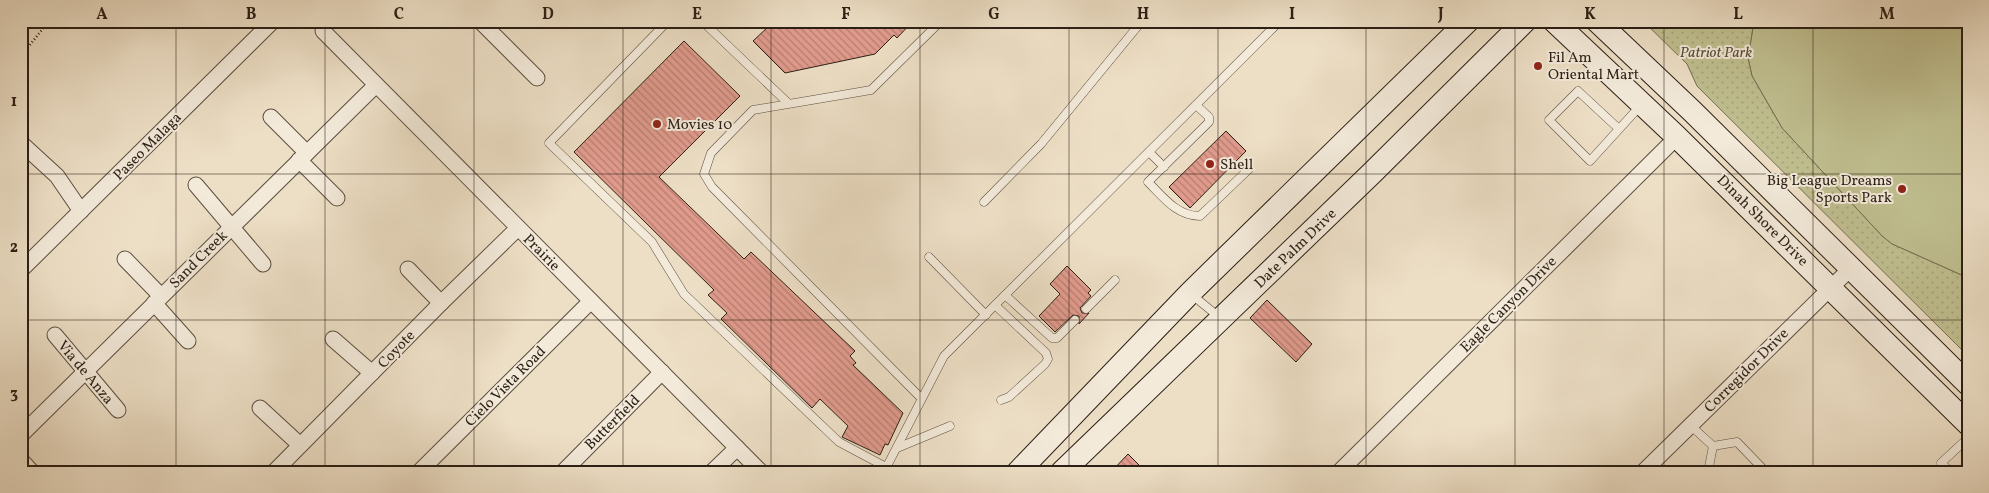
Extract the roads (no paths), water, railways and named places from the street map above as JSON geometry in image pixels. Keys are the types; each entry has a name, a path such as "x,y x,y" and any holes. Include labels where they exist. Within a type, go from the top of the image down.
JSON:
{"main road":[{"path":"1018,472 1190,293 1468,21"},
{"name":"Date Palm Drive","path":"1068,470 1525,21"},
{"name":"Dinah Shore Drive","path":"1554,21 1677,137 1968,424"},
{"name":"Dinah Shore Drive","path":"1597,21 1692,111 1968,384"}],"street":[{"name":"Paseo Malaga","path":"21,270 273,21"},
{"path":"480,21 537,78"},
{"name":"Prairie","path":"323,31 761,472"},
{"name":"Sand Creek","path":"21,435 376,85"},
{"path":"271,117 337,198"},
{"name":"Eagle Canyon Drive","path":"1339,472 1677,137"},
{"path":"21,143 57,176 81,211"},
{"path":"196,185 263,264"},
{"name":"Coyote","path":"274,472 299,444 518,228"},
{"path":"125,259 158,299 188,341"},
{"path":"408,269 441,303"},
{"name":"Corregidor Drive","path":"1643,472 1850,269"},
{"name":"Cielo Vista Road","path":"419,472 591,301"},
{"name":"Via de Anza","path":"54,335 118,410"},
{"path":"333,339 372,373"},
{"name":"Butterfield","path":"563,472 662,372"},
{"path":"260,408 299,444"},
{"path":"712,472 737,448"},
{"path":"21,460 32,472"}],"lane":[{"path":"668,21 549,143 652,242 684,294 839,442 885,470 944,356 1275,26"},
{"path":"702,21 788,103"},
{"path":"921,398 712,187 704,174 711,153 754,110 871,90 941,21"},
{"path":"984,202 1042,144 1142,21"},
{"path":"1619,129 1578,91 1549,120 1590,161 1642,104"},
{"path":"1196,105 1209,118 1209,122 1148,182 1175,209 1189,216 1200,216 1249,169"},
{"path":"1149,152 1164,167"},
{"path":"929,257 986,315"},
{"path":"1086,309 1115,280"},
{"path":"1190,293 1222,319"},
{"path":"1006,295 1052,338 1057,338 1075,320"},
{"path":"996,305 1046,354 1048,359 1009,397 1001,400"},
{"path":"1690,425 1713,446"},
{"path":"897,448 950,426"},
{"path":"1951,472 1942,463 1968,438"},
{"path":"1713,446 1737,442 1766,472"},
{"path":"1713,446 1709,467 1713,472"}],"place":[{"name":"Fil Am Oriental Mart","path":"1538,66"},
{"name":"Movies 10","path":"657,124"},
{"name":"Shell","path":"1210,164"},
{"name":"Big League Dreams Sports Park","path":"1902,189"}],"park label":[{"name":"Patriot Park","path":"1716,52"}]}
